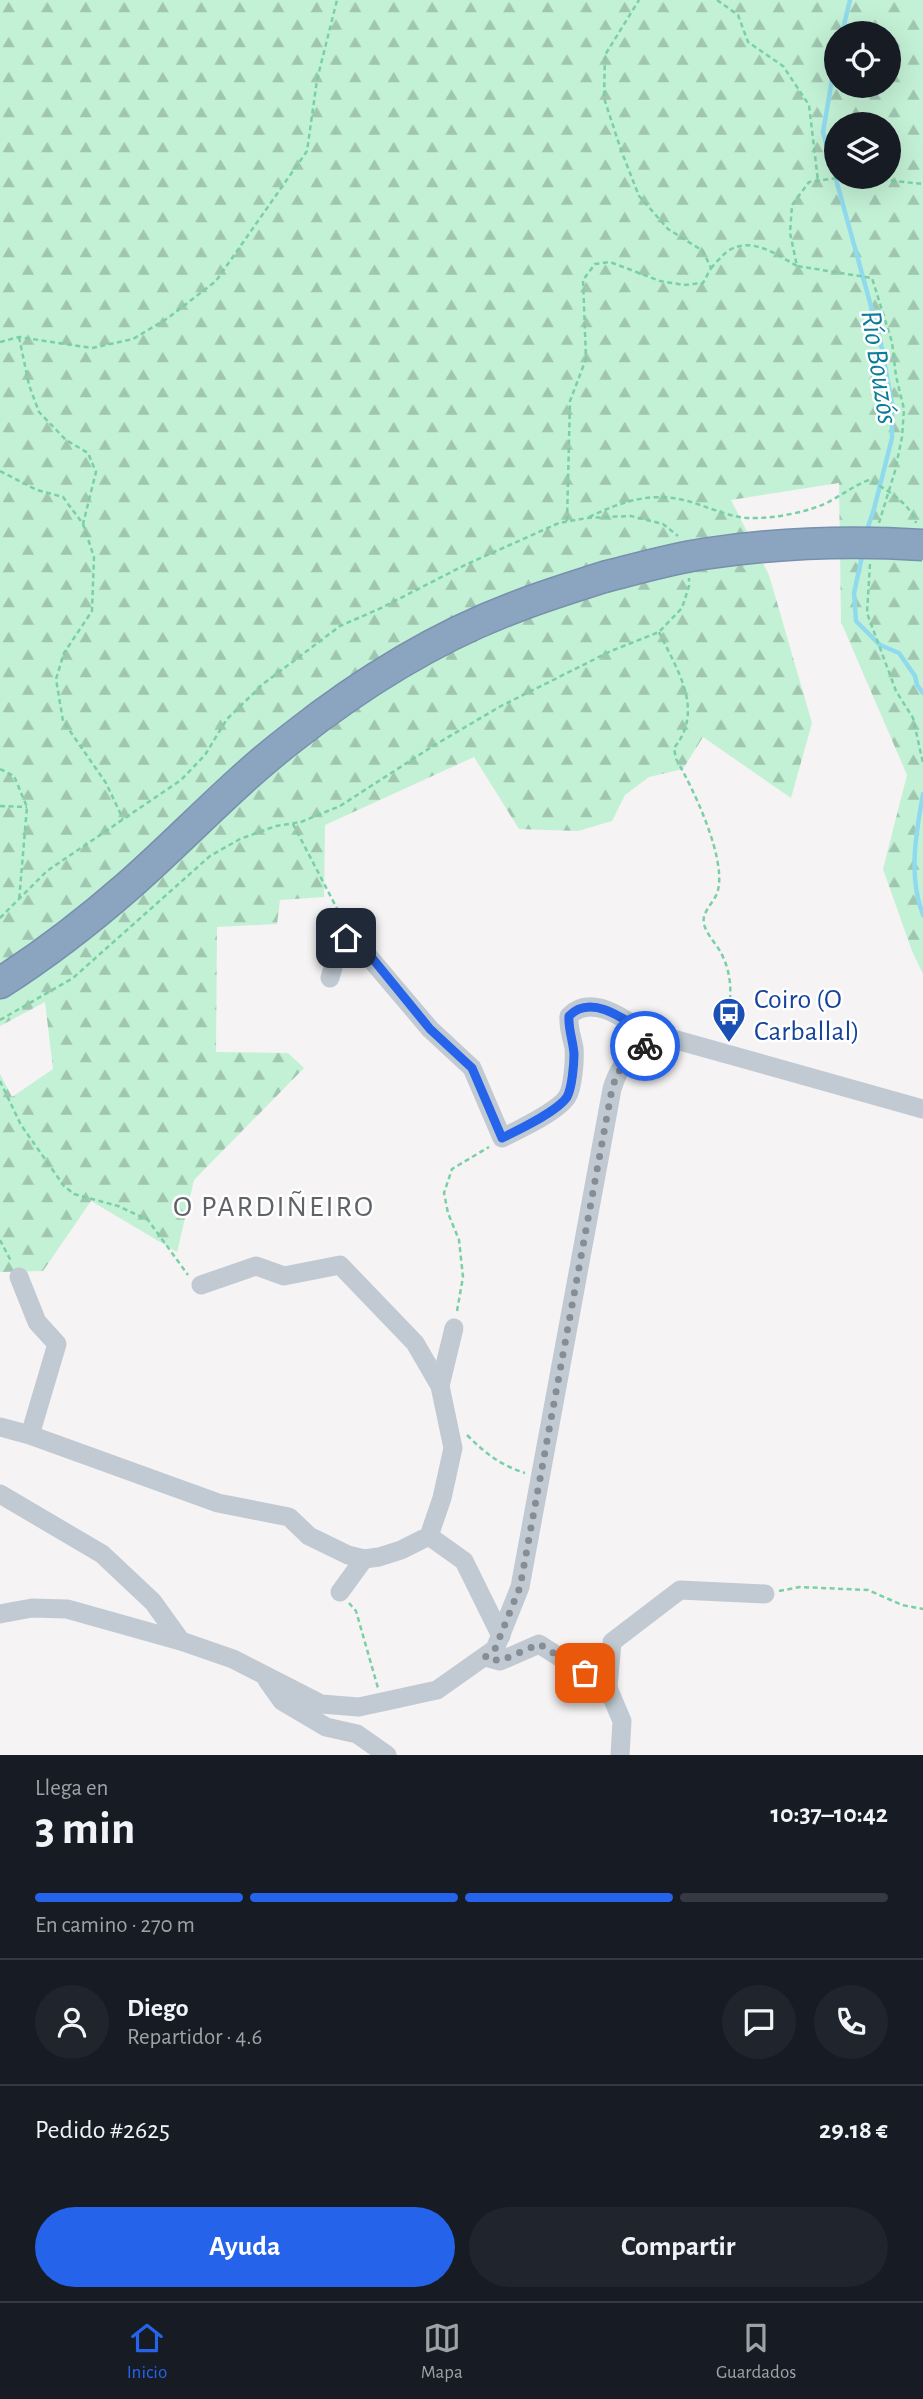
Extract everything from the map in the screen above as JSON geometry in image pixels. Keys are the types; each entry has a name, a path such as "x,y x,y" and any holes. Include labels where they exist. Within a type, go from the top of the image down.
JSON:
{"highway":[{"path":"0,983 25,968 127,887 204,814 292,737 355,692 423,650 511,608 604,577 700,554 764,546 868,542 920,536"}],"street":[{"path":"330,978 339,945 346,938 352,937 430,1029 472,1068 502,1138 547,1114 567,1097 574,1065 573,1046 568,1029 569,1016 576,1009 589,1006 607,1010 658,1041"},
{"path":"0,1614 32,1608 67,1609 181,1641 233,1660 321,1704 359,1706 437,1690 495,1649 520,1587 612,1089 616,1075 628,1058 658,1041 673,1040 923,1109"},
{"path":"0,1427 30,1435 218,1503 289,1517 309,1536 348,1555 364,1559 401,1550 429,1536 442,1498 453,1448 440,1386 415,1343 340,1265 284,1276 256,1266 201,1284"},
{"path":"19,1276 37,1322 57,1344 30,1435"},
{"path":"440,1386 454,1328"},
{"path":"0,1494 102,1554 153,1602 181,1641"},
{"path":"429,1536 464,1561 501,1636"},
{"path":"340,1592 364,1559"},
{"path":"620,1755 622,1721 608,1688 612,1642 680,1590 765,1594"},
{"path":"485,1657 500,1661 539,1644 608,1688"},
{"path":"266,1678 282,1701 326,1727 357,1734 387,1755"}],"path":[{"path":"0,342 19,337 92,348 133,339 167,318 216,281 307,152 317,80 337,0"},
{"path":"639,0 605,55 604,98 639,196 668,229 703,251 711,268"},
{"path":"717,0 738,15 748,42 783,66 809,105 818,181"},
{"path":"797,266 790,233 792,205 809,182 824,180"},
{"path":"901,182 923,184"},
{"path":"567,522 570,401 586,359 583,280 595,264 610,262 650,278 684,285 703,283 711,268 729,251 751,245 771,250 797,266 872,278 892,342 896,376 905,410 902,437 877,531"},
{"path":"19,337 29,385 39,412 66,440 88,453 96,472 83,524"},
{"path":"0,471 37,490 63,497 83,524 94,557 92,611 64,653 56,679 63,721 106,783 123,819"},
{"path":"587,518 620,502 656,496 749,518 788,514 816,507 856,484 869,480 888,491 914,517 920,536"},
{"path":"0,918 47,871 181,780 205,755 227,719 264,684 340,626 521,539 567,522 587,518 631,516 663,524 682,540"},
{"path":"872,555 867,586 867,613 896,691 913,718 923,763"},
{"path":"0,1020 73,978 209,856 240,839 276,826 293,824 340,806 501,706 611,651 659,632 682,608 689,586 689,575"},
{"path":"659,632 685,691 688,712 684,736 674,748 676,758 708,823 717,867 718,889 703,916 705,926 722,955 732,981 730,1008 720,1052"},
{"path":"0,769 14,776 27,807 19,901"},
{"path":"0,806 27,807"},
{"path":"293,824 352,937"},
{"path":"0,1080 21,1125 64,1185 74,1194 118,1206 148,1220 192,1284 201,1284"},
{"path":"454,1328 463,1277 459,1240 448,1213 444,1193 452,1169 502,1138"},
{"path":"0,1240 19,1276"},
{"path":"446,1412 487,1456 507,1468 524,1473"},
{"path":"765,1594 800,1587 868,1590 902,1605 923,1609"},
{"path":"340,1592 356,1611 382,1702"}],"green space":[{"path":"0,0 923,0 923,974 883,869 907,775 841,622 839,483 731,500 769,575 812,723 791,798 703,737 683,769 649,777 625,795 612,821 578,831 519,829 474,757 325,825 324,897 280,900 277,924 217,927 216,1052 288,1053 304,1068 194,1180 177,1252 91,1201 43,1271 0,1272 0,1074 12,1097 53,1069 45,1002 0,1026"}],"waterway":[{"name":"Río Bouzós","path":"845,21 850,0"},
{"name":"Río Bouzós","path":"829,98 823,132 880,339 892,404 892,438 866,533"},
{"name":"Río Bouzós","path":"863,552 854,593 856,621 880,645 899,653 923,693"},
{"name":"Río Bouzós","path":"923,794 916,839 915,870 918,900 923,915"}],"way so far":[{"path":"585,1673 539,1644 500,1661 485,1657 495,1649 520,1587 612,1089 623,1063 645,1046"}],"place":[{"name":"Coiro (O Carballal)","path":"729,1044"}],"district":[{"name":"O PARDIÑEIRO","path":"274,1206"}],"route":[{"path":"346,938 352,937 359,942 430,1029 472,1068 502,1138 547,1114 567,1097 574,1065 573,1046 568,1029 569,1016 576,1009 589,1006 607,1010 658,1041 645,1046"}]}
